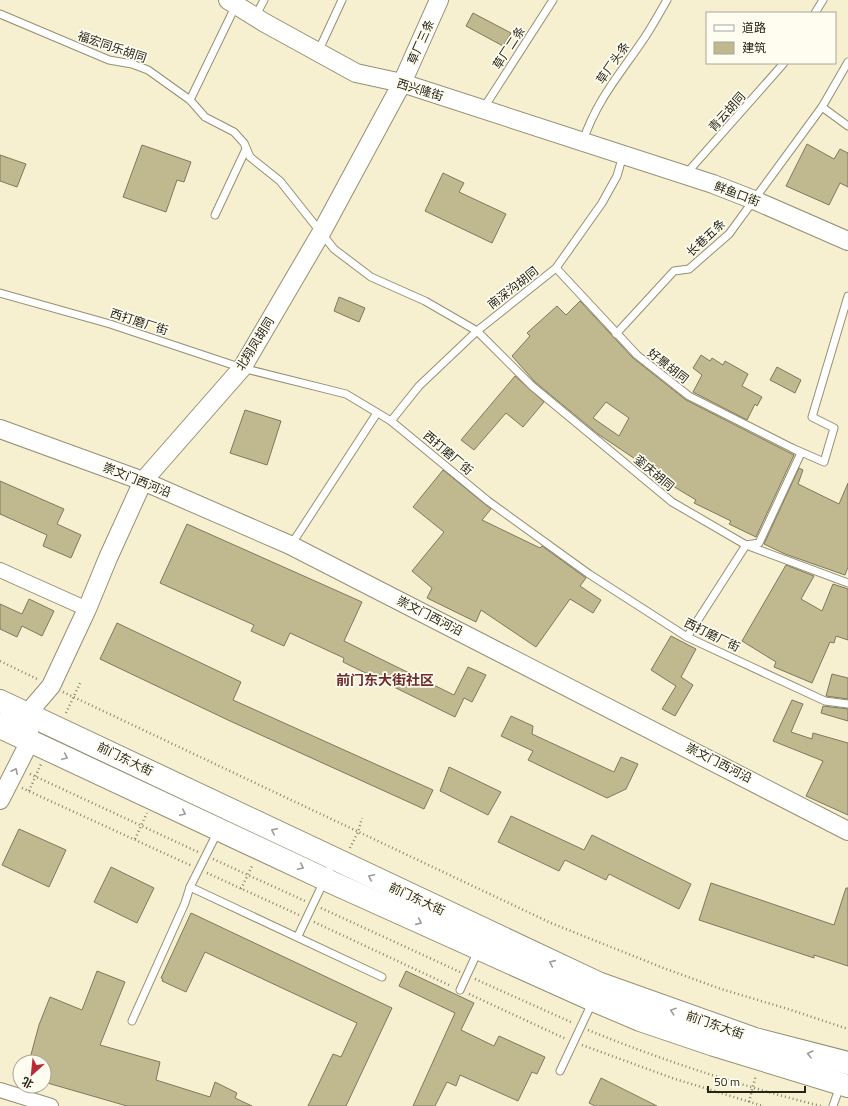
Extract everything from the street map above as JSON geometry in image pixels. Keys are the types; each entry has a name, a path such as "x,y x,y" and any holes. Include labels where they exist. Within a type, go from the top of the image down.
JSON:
{"main road":[{"name":"前门东大街","path":"0,701 330,869 479,949 593,1000 647,1022 844,1085"},
{"name":"前门东大街","path":"0,728 219,830 330,869 598,983 755,1039 848,1063"}],"street":[{"name":"草厂三条","path":"402,83 439,0"},
{"name":"西兴隆街","path":"232,2 255,17 356,73 402,83 623,155"},
{"name":"北翔凤胡同","path":"27,714 51,686 87,609 108,558 143,481 242,368 321,233 402,83"},
{"name":"鲜鱼口街","path":"623,155 685,175 754,200 848,241"},
{"name":"崇文门西河沿","path":"0,429 143,481 290,545 848,831"},
{"path":"0,570 87,609"},
{"path":"0,723 27,714 30,741 0,800"},
{"path":"0,1090 51,1106"}],"lane":[{"path":"255,17 264,0"},
{"path":"318,52 342,0"},
{"name":"草厂二条","path":"483,109 553,0"},
{"name":"草厂头条","path":"583,142 591,118 667,0"},
{"path":"816,12 823,0"},
{"path":"232,2 190,100 205,116 234,132 244,143 250,157 280,181 334,248 371,277 425,301 477,331"},
{"name":"福宏同乐胡同","path":"0,14 109,60 132,64 148,70 190,100"},
{"name":"长巷五条","path":"616,334 674,271 689,269 729,234 822,107 848,62"},
{"name":"青云胡同","path":"685,175 783,64"},
{"path":"822,107 848,126"},
{"path":"215,215 246,149"},
{"name":"南深沟胡同","path":"392,421 419,386 477,331 556,268 602,203 617,176 623,155"},
{"name":"好景胡同","path":"556,268 636,355 689,396 792,448 824,462 834,428 812,418 848,296"},
{"name":"西打磨厂街","path":"0,293 110,324 242,368 346,394 392,421 488,501 588,574 687,637 825,700 848,704"},
{"name":"銮庆胡同","path":"477,331 532,386 672,502 746,545 848,583"},
{"path":"290,545 377,413"},
{"path":"687,637 746,545 759,543 801,453 792,448"},
{"path":"132,1021 185,903 190,887 219,830"},
{"path":"298,936 330,869"},
{"path":"190,887 298,936 382,977"},
{"path":"460,990 479,949"},
{"path":"560,1072 593,1000"},
{"path":"833,1106 844,1085"}],"path":[{"path":"0,661 551,923 714,987 788,1009 848,1030"},
{"path":"17,768 581,1027 705,1074 752,1089 821,1106"},
{"path":"29,791 574,1042 672,1078 763,1106"},
{"path":"134,840 150,807"},
{"path":"241,889 256,857"},
{"path":"748,1102 758,1071"}],"building":[{"path":"473,13 511,33 503,46 466,26"},
{"path":"807,144 834,159 840,149 848,153 848,187 840,183 829,205 786,186"},
{"path":"142,145 191,162 184,182 177,180 166,212 123,197"},
{"path":"0,155 26,164 17,187 0,181"},
{"path":"443,173 464,183 459,192 506,214 492,243 425,211"},
{"path":"339,297 365,308 359,322 334,311"},
{"path":"580,301 633,358 686,400 794,455 756,537 729,524 731,521 694,503 696,500 658,477 659,475 598,434 535,382 512,356 530,336 527,333 557,306 566,315","holes":["606,402 629,418 619,436 593,418"]},
{"path":"701,355 710,361 712,358 723,365 725,361 748,374 742,386 762,397 757,406 755,404 747,420 693,392 702,375 693,368"},
{"path":"777,367 801,380 795,393 770,380"},
{"path":"515,376 544,402 523,427 506,413 474,450 461,440"},
{"path":"245,410 281,421 267,465 230,453"},
{"path":"799,468 803,470 798,484 839,504 848,483 848,567 845,575 785,554 764,544"},
{"path":"443,470 491,509 482,520 540,548 542,546 586,578 580,586 601,600 593,613 570,599 536,647 481,610 476,622 427,598 432,588 412,571 444,532 413,507"},
{"path":"0,481 64,509 57,524 81,535 71,558 43,546 47,535 0,514"},
{"path":"187,524 362,602 344,641 454,695 468,667 486,675 472,702 464,698 455,717 343,662 344,658 290,633 284,646 251,631 254,625 160,583"},
{"path":"786,565 814,576 801,599 822,611 833,584 848,589 848,640 836,636 834,643 830,642 812,683 774,667 776,662 742,641"},
{"path":"29,599 54,611 42,636 22,626 17,637 0,629 0,604 22,614"},
{"path":"117,623 241,682 233,700 433,790 424,809 230,721 100,659"},
{"path":"671,636 696,649 681,677 693,685 675,716 662,709 676,686 651,670"},
{"path":"832,674 848,678 848,699 826,696"},
{"path":"792,700 803,704 791,732 812,739 813,733 848,743 848,815 806,796 823,761 773,741"},
{"path":"823,706 848,709 848,721 821,713"},
{"path":"511,716 533,726 532,734 614,772 621,757 638,764 626,789 607,798 528,760 533,751 501,736"},
{"path":"449,767 501,792 488,815 440,791"},
{"path":"511,816 584,850 592,835 691,884 679,909 609,874 606,880 565,860 559,871 498,842"},
{"path":"19,829 66,850 49,887 2,865"},
{"path":"111,867 154,888 137,923 94,902"},
{"path":"711,883 834,925 846,888 848,888 848,966 814,955 814,958 699,920"},
{"path":"191,913 392,1008 346,1106 308,1106 333,1054 341,1057 357,1023 205,952 186,992 162,981 163,979 161,978"},
{"path":"97,971 125,982 100,1045 160,1062 156,1080 210,1097 215,1082 237,1093 235,1098 252,1106 127,1106 52,1084 52,1054 31,1054 39,1025 50,997 82,1010"},
{"path":"406,971 474,1003 461,1030 494,1046 499,1036 545,1057 537,1074 532,1072 518,1101 460,1075 456,1086 447,1082 435,1106 413,1106 455,1013 399,986"},
{"path":"601,1078 657,1106 595,1106 589,1103"}],"district":[{"name":"前门东大街社区","path":"385,680"}]}
